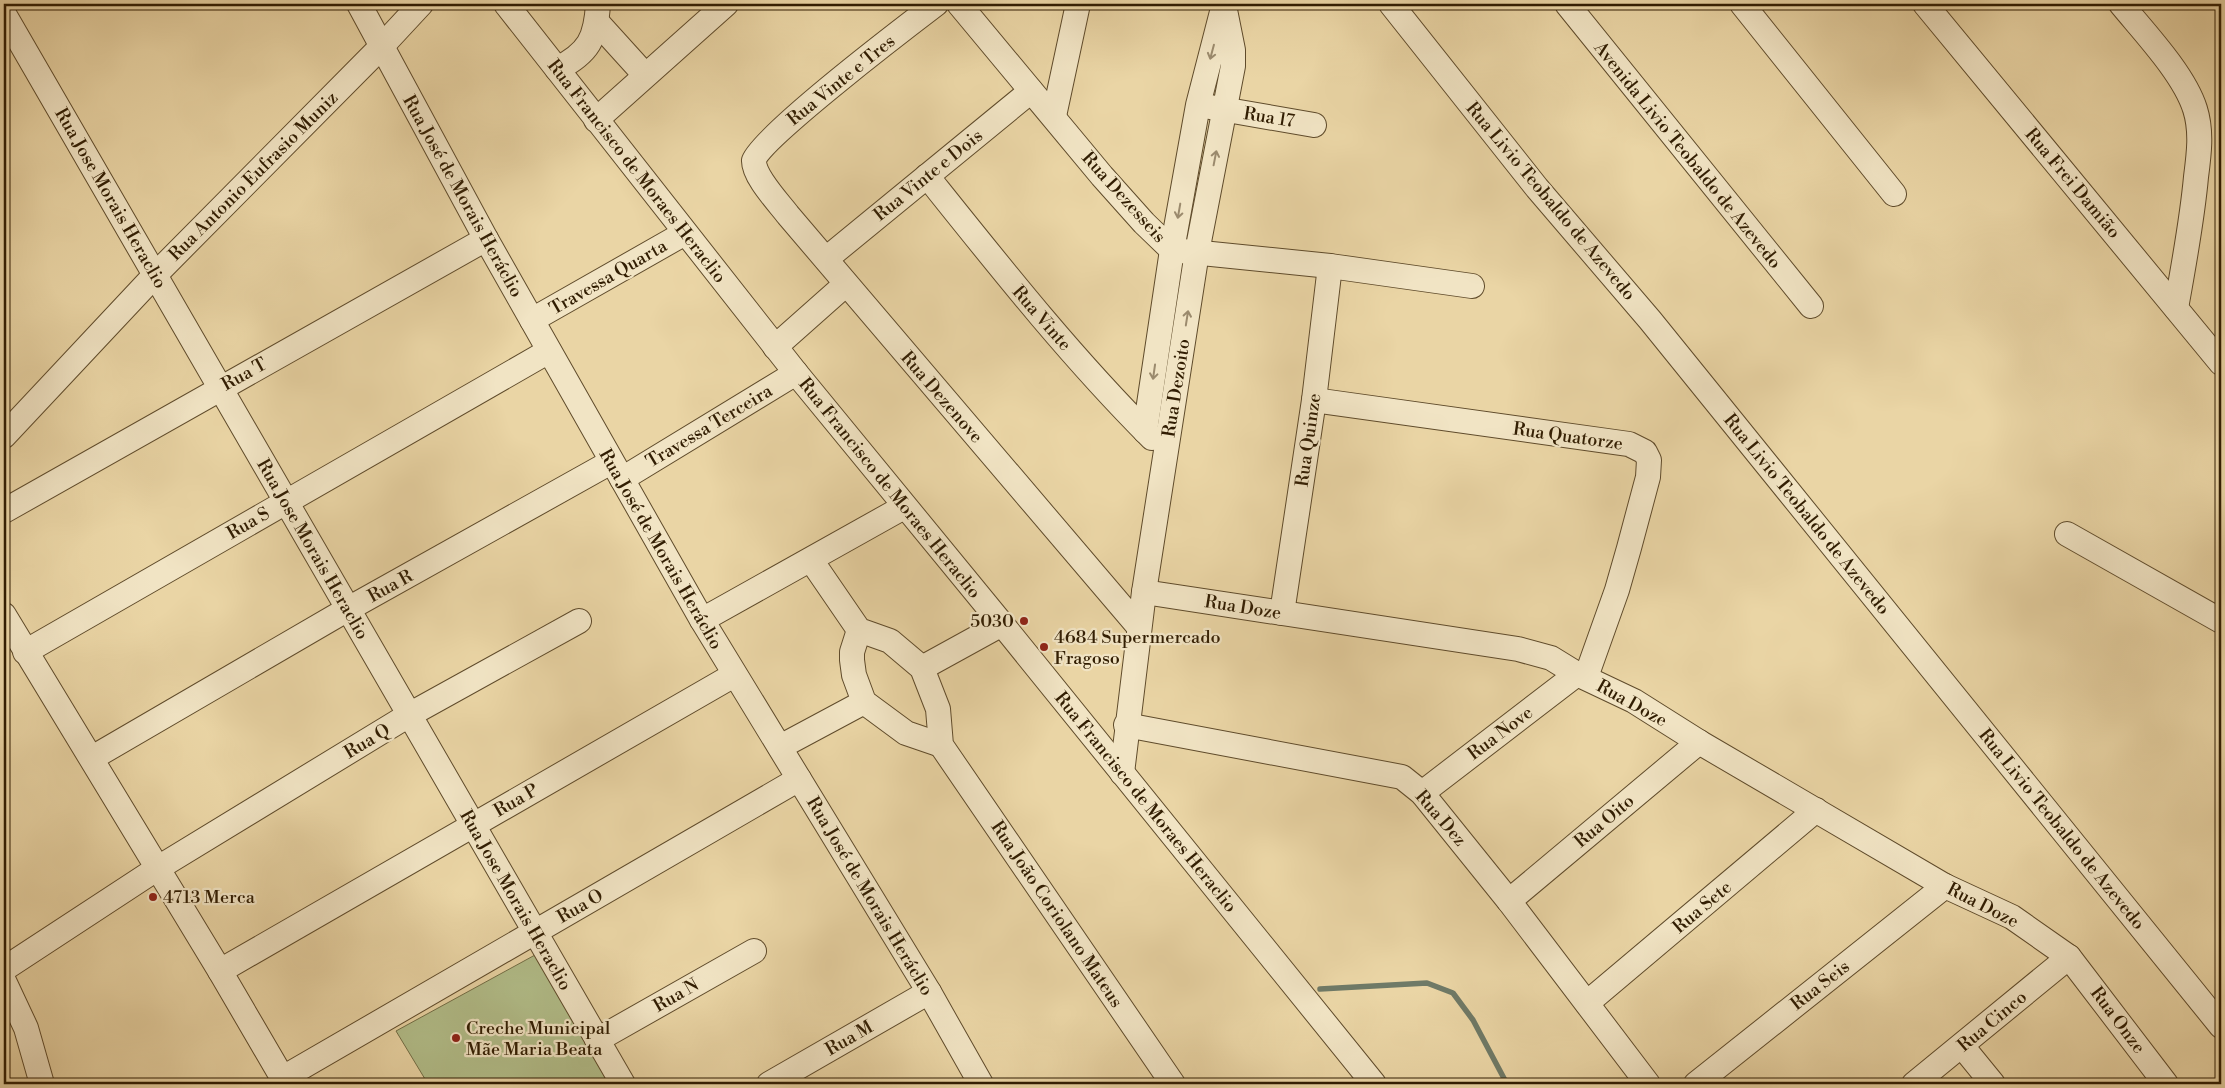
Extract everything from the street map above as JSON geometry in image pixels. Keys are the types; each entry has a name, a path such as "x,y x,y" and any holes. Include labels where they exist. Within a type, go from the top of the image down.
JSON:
{"street":[{"name":"Rua José de Morais Heráclio","path":"358,4 486,239 734,676 800,779 981,1084"},
{"name":"Rua Antonio Eufrasio Muniz","path":"4,436 155,275 382,46 421,4"},
{"name":"Rua Francisco de Moraes Heraclio","path":"506,4 775,347 1374,1084"},
{"path":"596,120 726,4"},
{"name":"Rua Vinte e Tres","path":"754,161 756,154 764,144 794,118 936,4"},
{"name":"Rua Dezesseis","path":"959,4 1144,223 1172,250 1330,266 1472,286"},
{"path":"1054,116 1078,4"},
{"name":"Rua Dezoito","path":"1145,431 1172,250 1198,105 1224,4"},
{"name":"Rua Dezoito","path":"1122,773 1126,725 1144,592 1197,252 1233,66 1234,50 1224,4"},
{"name":"Rua Livio Teobaldo de Azevedo","path":"1391,4 1537,188 1650,320 2221,1026"},
{"name":"Avenida Livio Teobaldo de Azevedo","path":"1567,4 1810,306"},
{"path":"1742,4 1894,194"},
{"name":"Rua Frei Damião","path":"1925,4 2221,363"},
{"path":"2121,4 2156,45 2181,82 2195,109 2199,125 2199,148 2192,222 2176,308"},
{"path":"557,69 577,58 588,46 597,13"},
{"path":"597,13 645,75"},
{"name":"Rua Jose Morais Heraclio","path":"4,14 623,1084"},
{"name":"Rua Vinte e Dois","path":"826,260 1031,91"},
{"name":"Rua 17","path":"1198,105 1314,124"},
{"name":"Rua Dezenove","path":"754,161 758,174 772,194 826,260 1139,627"},
{"name":"Rua Vinte","path":"927,176 1023,296 1166,452"},
{"name":"Travessa Quarta","path":"532,320 685,233"},
{"name":"Rua T","path":"4,511 486,239"},
{"name":"Rua Quinze","path":"1282,613 1314,400 1330,266"},
{"path":"775,347 846,284"},
{"name":"Rua S","path":"25,652 549,351"},
{"name":"Travessa Terceira","path":"616,470 796,373"},
{"name":"Rua Quatorze","path":"1314,400 1629,444 1645,452 1648,457 1649,468 1632,538 1617,590 1582,676"},
{"name":"Rua R","path":"92,758 348,609 616,470"},
{"path":"702,620 904,507"},
{"path":"2068,534 2221,621"},
{"path":"811,560 860,630 852,652 852,660 854,675 864,702 906,732 941,745"},
{"name":"Rua Doze","path":"1144,592 1518,649 1551,658 1582,676 1634,701 1699,742 1945,886 2012,917 2069,957"},
{"path":"4,615 220,971 284,1081"},
{"name":"Rua Q","path":"4,969 158,868 410,715 579,621"},
{"path":"922,668 1002,624"},
{"name":"Rua João Coriolano Mateus","path":"860,630 890,641 922,668 938,709 941,745 1173,1084"},
{"name":"Rua P","path":"220,971 473,824 734,676"},
{"name":"Rua Nove","path":"1422,793 1582,676"},
{"path":"780,747 864,702"},
{"name":"Rua Dez","path":"1126,725 1402,777 1422,793 1509,901 1648,1084"},
{"name":"Rua Oito","path":"1509,901 1699,742"},
{"name":"Rua O","path":"284,1081 534,932 800,779"},
{"name":"Rua Sete","path":"1587,1003 1816,810"},
{"name":"Rua Seis","path":"1696,1084 1945,886"},
{"name":"Rua N","path":"597,1040 754,951"},
{"name":"Rua Cinco","path":"1914,1084 2069,957"},
{"name":"Rua Onze","path":"2069,957 2166,1084"},
{"path":"4,981 15,1028 42,1084"},
{"name":"Rua M","path":"769,1084 928,992"},
{"path":"1962,1046 1993,1084"}],"green space":[{"path":"535,955 609,1084 428,1084 396,1031"}],"waterway":[{"path":"1320,989 1427,983 1453,993 1473,1020 1507,1084"}],"place":[{"name":"5030","path":"1024,621"},
{"name":"4684 Supermercado Fragoso","path":"1044,647"},
{"name":"4713 Merca","path":"153,897"},
{"name":"Creche Municipal Mãe Maria Beata","path":"456,1038"}]}
